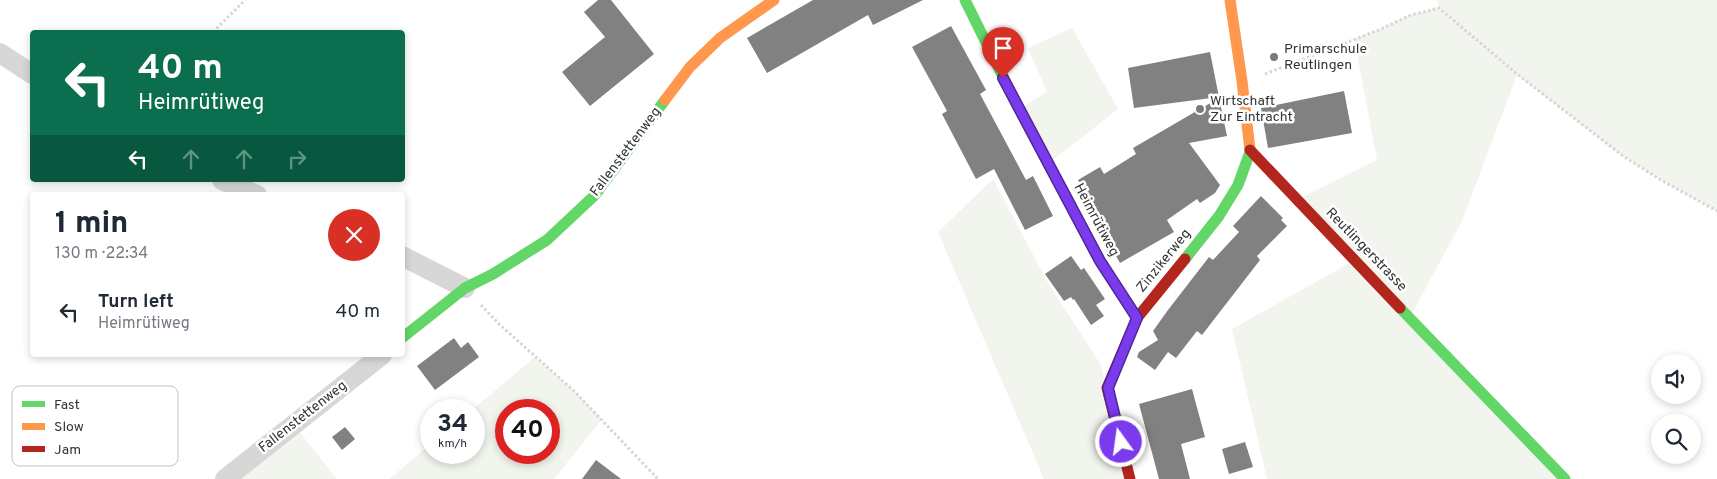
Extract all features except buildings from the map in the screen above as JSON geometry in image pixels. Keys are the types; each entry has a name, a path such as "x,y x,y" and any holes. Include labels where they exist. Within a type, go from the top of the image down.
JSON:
{"street":[{"name":"Fallenstettenweg","path":"405,336 466,288 493,274 547,240 596,195 690,67 720,38 774,0"},
{"name":"Heimrütiweg","path":"965,0 1019,109 1100,261 1137,318"},
{"path":"1230,0 1250,152"},
{"path":"0,53 30,73"},
{"name":"Zinzikerweg","path":"1130,479 1108,388 1137,318 1219,216 1238,185 1250,152"},
{"name":"Reutlingerstrasse","path":"1250,152 1565,479"},
{"path":"227,182 250,192"},
{"path":"405,258 466,288"},
{"name":"Fallenstettenweg","path":"225,479 379,357"}],"path":[{"path":"215,30 245,0"},
{"path":"1266,74 1379,30 1411,14 1439,8 1517,74 1623,156 1661,180 1717,211"},
{"path":"466,288 499,324 573,390 658,479"}],"shaded area":[{"path":"1437,0 1717,0 1717,211 1661,180 1623,156 1517,75 1462,221 1410,317 1565,479 1267,479 1232,329 1355,260 1297,200 1377,160 1354,39 1411,15 1439,8"},
{"path":"1072,28 1118,109 1049,163 1019,109 1047,92 1028,48"},
{"path":"993,179 1048,283 1101,365 1130,479 1044,479 938,232"},
{"path":"535,357 573,390 602,419 554,479 389,479 420,453 420,464 485,464 485,399"},
{"path":"294,425 337,479 225,479"}],"traffic: fast":[{"path":"965,0 1019,109 1100,261 1137,318"},
{"path":"405,336 465,288 493,274 547,240 595,195 665,100"},
{"path":"1185,259 1219,216 1238,185 1250,152"},
{"path":"1400,308 1565,479"}],"traffic: slow":[{"path":"665,100 690,67 720,38 774,0"},
{"path":"1230,0 1250,150"}],"traffic: jam":[{"path":"1250,150 1400,308"},
{"path":"1130,479 1107,388 1137,318 1185,259"}],"place":[{"name":"Primarschule Reutlingen","path":"1274,57"},
{"name":"Wirtschaft Zur Eintracht","path":"1200,109"}],"route":[{"path":"1003,78 1100,261 1137,318 1108,388 1121,442"}]}
